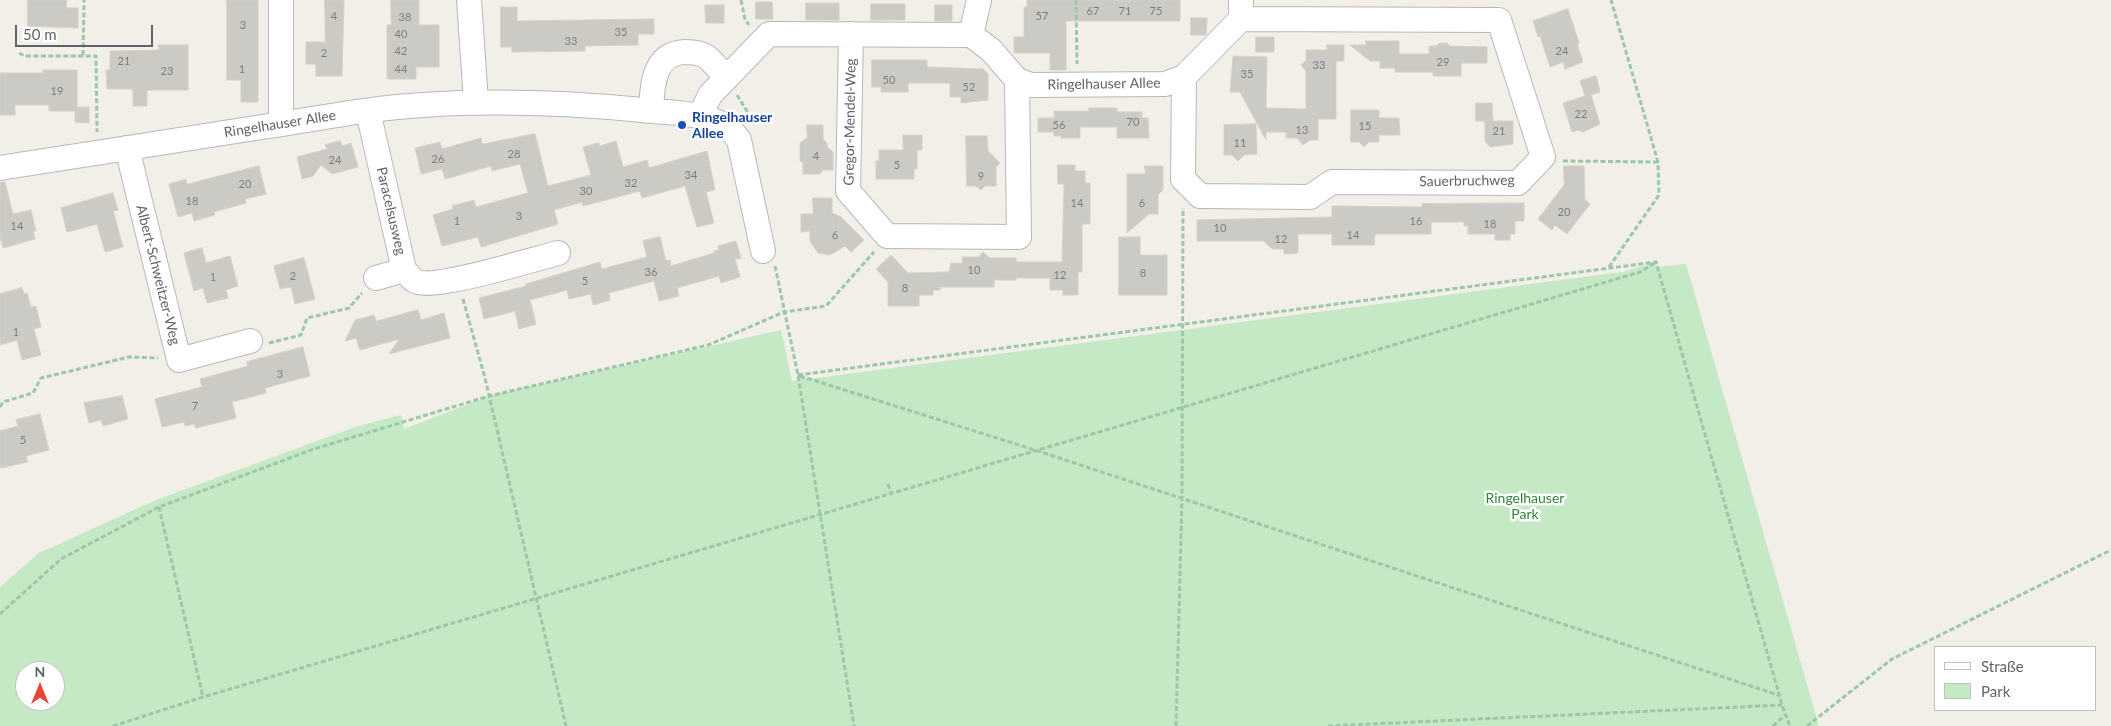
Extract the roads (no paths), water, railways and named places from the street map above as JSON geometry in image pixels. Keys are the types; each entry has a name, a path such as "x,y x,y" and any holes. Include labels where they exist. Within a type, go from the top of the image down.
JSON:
{"street":[{"path":"281,0 282,124"},
{"path":"469,0 476,102"},
{"path":"971,35 979,0"},
{"name":"Ringelhauser Allee","path":"1017,80 1031,85 1165,84 1184,77 1241,9"},
{"name":"Sauerbruchweg","path":"1184,77 1183,180 1200,196 1310,197 1332,182 1518,182 1543,157 1499,20 1241,9"},
{"path":"700,116 710,95 769,34 971,35 991,50 1017,80"},
{"name":"Gregor-Mendel-Weg","path":"851,34 848,191 887,236 1019,237 1017,80"},
{"path":"651,111 653,82 661,62 675,52 693,52 706,56 726,77"},
{"name":"Ringelhauser Allee","path":"0,168 368,111 421,105 476,102 587,105 700,116 731,129 739,140 763,251"},
{"name":"Paracelsusweg","path":"368,111 404,270 416,281 430,284 458,279 558,253"},
{"name":"Albert-Schweitzer-Weg","path":"128,148 179,360 250,341"},
{"path":"376,278 404,270"}],"place":[{"name":"Ringelhauser Allee","path":"682,125"}],"park label":[{"name":"Ringelhauser Park","path":"1525,506"}]}
